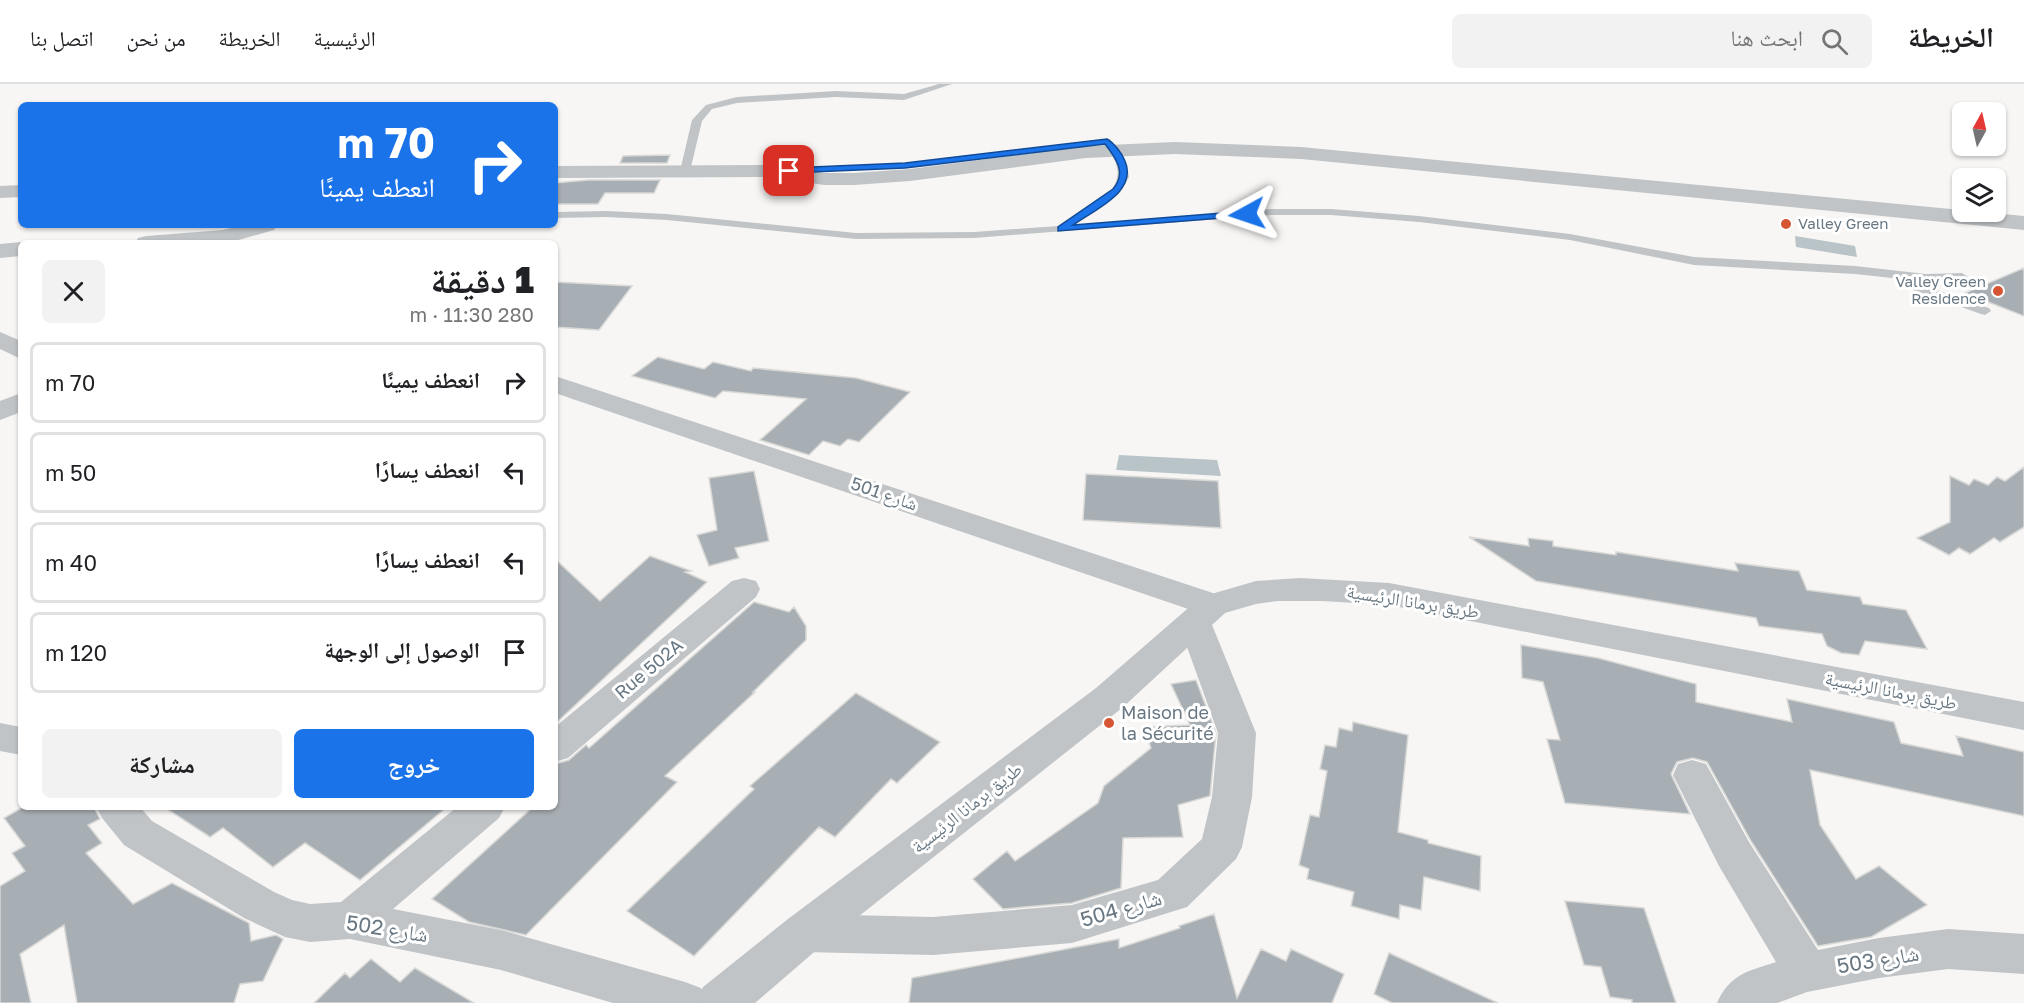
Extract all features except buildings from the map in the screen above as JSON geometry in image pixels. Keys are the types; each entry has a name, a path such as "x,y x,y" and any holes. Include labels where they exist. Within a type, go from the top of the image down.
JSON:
{"street":[{"path":"558,172 769,171 824,179 854,179 910,175 1110,146 1175,148 1301,153 2024,223"},
{"path":"0,192 18,191"},
{"path":"0,208 18,208"},
{"path":"186,240 225,237 259,228"},
{"path":"0,251 18,249"},
{"path":"0,339 18,349"},
{"name":"شارع 501","path":"558,385 1204,614"},
{"path":"0,412 18,402"},
{"name":"Rue 502A","path":"558,745 744,589"},
{"name":"طريق برمانا الرئيسية","path":"720,1003 804,933 1109,698 1204,614 1234,596 1286,589 1389,594 2024,716"},
{"name":"شارع 504","path":"804,933 933,936 1072,924 1172,894 1221,847 1232,797 1237,733 1204,614"},
{"path":"0,737 18,740"},
{"path":"1692,775 1734,855 1807,972"},
{"name":"شارع 502","path":"119,810 138,833 276,913 310,923 350,920 501,950 685,1003"},
{"path":"350,920 481,810"},
{"name":"شارع 503","path":"1740,1003 1754,990 1807,972 1879,958 1948,949 2024,954"}],"lane":[{"path":"685,171 697,120 709,107 737,100 836,94 904,97 948,84"},
{"path":"1061,229 1116,190 1123,182 1125,171 1119,157 1110,146"},
{"path":"558,215 606,214 667,217 866,236 974,236 1271,212 1331,212 1419,219 1570,237 1694,261 1808,266 1926,278 1962,277"},
{"path":"1880,273 1985,311"}],"shaded area":[{"path":"1795,236 1855,246 1857,257 1796,247"},
{"path":"1119,455 1217,460 1221,476 1116,470"}],"place":[{"name":"Valley Green","path":"1786,224"},
{"name":"Valley Green Residence","path":"1998,291"},
{"name":"Maison de la Sécurité","path":"1109,723"}],"route":[{"path":"789,171 854,170 905,166 1107,141 1119,157 1125,171 1123,182 1116,190 1061,229 1247,214"}]}
